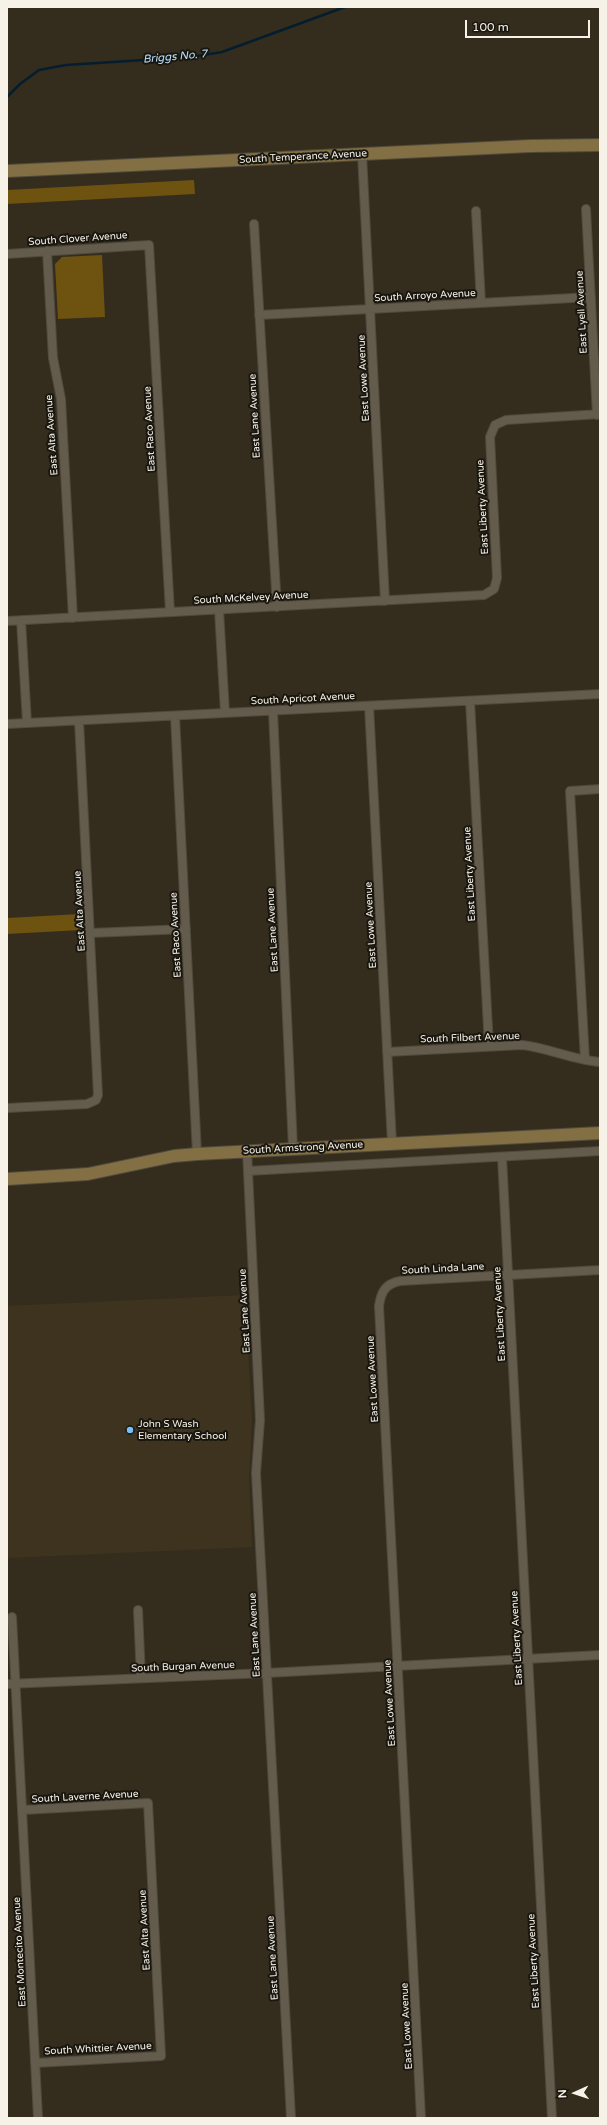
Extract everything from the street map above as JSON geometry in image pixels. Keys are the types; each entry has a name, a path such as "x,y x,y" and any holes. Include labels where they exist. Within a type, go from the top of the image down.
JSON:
{"street":[{"name":"South Temperance Avenue","path":"7,171 530,146 600,145"},
{"name":"East Lowe Avenue","path":"362,154 385,601"},
{"name":"East Lyell Avenue","path":"586,208 598,414"},
{"path":"476,211 480,303"},
{"name":"East Lane Avenue","path":"254,224 276,606"},
{"name":"South Clover Avenue","path":"7,254 149,245"},
{"name":"East Raco Avenue","path":"149,245 170,612"},
{"name":"East Alta Avenue","path":"47,251 53,358 61,399 73,618"},
{"name":"South Arroyo Avenue","path":"259,315 591,297"},
{"name":"East Liberty Avenue","path":"494,588 497,578 490,437 495,425 506,420 598,414"},
{"name":"South McKelvey Avenue","path":"7,621 478,596 489,593 494,588"},
{"path":"219,610 225,713"},
{"path":"21,620 27,723"},
{"name":"South Apricot Avenue","path":"7,724 600,694"},
{"name":"East Liberty Avenue","path":"470,700 489,1046"},
{"name":"East Lowe Avenue","path":"369,706 392,1143"},
{"name":"East Lane Avenue","path":"273,711 293,1148"},
{"name":"East Raco Avenue","path":"175,716 197,1154"},
{"name":"East Alta Avenue","path":"7,1108 87,1104 96,1100 99,1089 79,721"},
{"path":"585,1060 570,791 600,789"},
{"path":"91,934 186,928"},
{"name":"South Filbert Avenue","path":"387,1052 489,1046 532,1046 585,1060 600,1062"},
{"name":"South Armstrong Avenue","path":"7,1179 88,1174 174,1156 197,1154 600,1133"},
{"name":"East Lane Avenue","path":"247,1151 260,1420 256,1474 291,2118"},
{"name":"South Armstrong Avenue","path":"248,1171 600,1151"},
{"name":"East Liberty Avenue","path":"502,1157 552,2118"},
{"name":"South Linda Lane","path":"385,1288 392,1283 400,1281 600,1270"},
{"name":"East Lowe Avenue","path":"385,1288 379,1306 421,2118"},
{"path":"138,1610 141,1678"},
{"name":"East Montecito Avenue","path":"12,1617 38,2118"},
{"name":"South Burgan Avenue","path":"7,1684 267,1673 600,1655"},
{"name":"East Alta Avenue","path":"148,1803 161,2056"},
{"name":"South Laverne Avenue","path":"23,1810 148,1803"},
{"name":"South Whittier Avenue","path":"35,2063 161,2056"}],"shaded area":[{"path":"194,180 195,194 7,204 7,190"},
{"path":"102,255 105,317 58,319 55,264 62,257"},
{"path":"80,914 81,930 7,934 7,918"},
{"name":"John S Wash Elementary School","path":"245,1295 252,1420 249,1480 252,1547 7,1558 7,1306"}],"waterway":[{"name":"Briggs No. 7","path":"7,97 20,84 39,70 66,65 191,57 222,52 345,7"}],"place":[{"name":"John S Wash Elementary School","path":"130,1430"}]}
